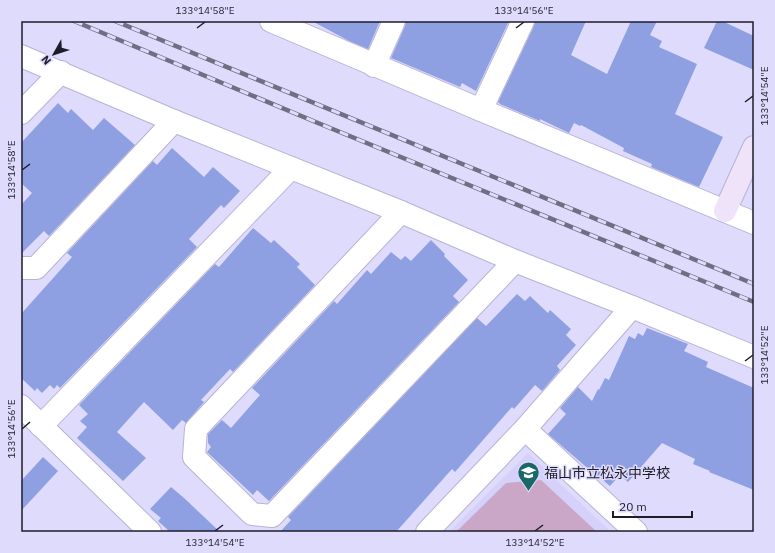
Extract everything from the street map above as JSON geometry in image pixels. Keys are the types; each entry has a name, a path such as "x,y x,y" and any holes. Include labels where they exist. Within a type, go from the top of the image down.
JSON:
{"street":[{"path":"271,21 374,66 754,223"},
{"path":"374,66 394,21"},
{"path":"481,110 523,21"},
{"path":"21,56 174,121 402,212 515,261 754,357"},
{"path":"21,113 61,72"},
{"path":"21,268 36,268 174,121"},
{"path":"725,211 754,147"},
{"path":"41,426 291,168"},
{"path":"402,212 196,429 194,457 252,514 272,516 515,261"},
{"path":"427,532 525,430 632,307"},
{"path":"21,406 150,532"},
{"path":"525,430 636,532"}],"shaded area":[{"name":"福山市立松永中学校","path":"528,453 611,532 449,532"},
{"name":"福山市立松永中学校","path":"541,480 597,532 456,532 506,483"}],"building":[{"path":"312,21 380,21 368,49 349,41"},
{"path":"406,21 509,21 476,91 462,83 460,87 391,58"},
{"path":"535,21 586,21 571,55 607,74 631,21 657,21 650,35 662,41 659,47 697,64 675,114 723,137 699,187 651,167 652,164 623,151 624,148 581,125 580,126 574,123 569,133 540,119 540,121 498,102"},
{"path":"717,21 722,21 754,36 754,70 704,48"},
{"path":"58,103 68,113 71,109 93,130 104,118 135,145 49,236 44,231 21,254 21,205 32,193 21,183 21,143"},
{"path":"172,148 204,177 213,167 240,191 224,208 221,205 189,239 197,247 60,388 57,385 54,389 50,385 42,393 37,388 35,391 21,378 21,314 72,257 67,253 153,161 157,165"},
{"path":"253,228 271,243 274,240 300,264 297,267 315,285 233,372 230,369 201,400 204,402 186,423 182,420 173,430 144,402 117,432 146,458 123,481 77,438 87,427 80,421 88,414 79,405 215,264 219,267"},
{"path":"431,240 445,254 444,256 468,280 453,296 459,302 269,501 257,490 253,495 207,452 211,447 208,443 208,434 222,420 231,428 260,395 252,388 334,301 337,304 367,270 371,274 391,252 401,260 405,256 411,261"},
{"path":"517,294 525,301 530,296 548,313 550,310 571,329 566,335 576,345 557,366 560,370 542,391 535,385 514,409 512,407 455,472 452,469 396,532 280,532 291,520 288,517 477,318 486,326"},
{"path":"647,328 688,344 684,351 708,362 706,367 754,388 754,490 693,464 695,459 662,443 628,482 620,475 610,486 548,434 566,414 560,408 578,387 592,401 605,378 609,380 629,336 635,339 638,333 643,336"},
{"path":"43,457 58,471 21,511 21,481"},
{"path":"171,487 220,532 170,532 158,521 161,518 150,509"}],"railway":[{"path":"74,21 754,302"},
{"path":"115,21 754,284"}],"place":[{"name":"福山市立松永中学校","path":"529,492"}]}
